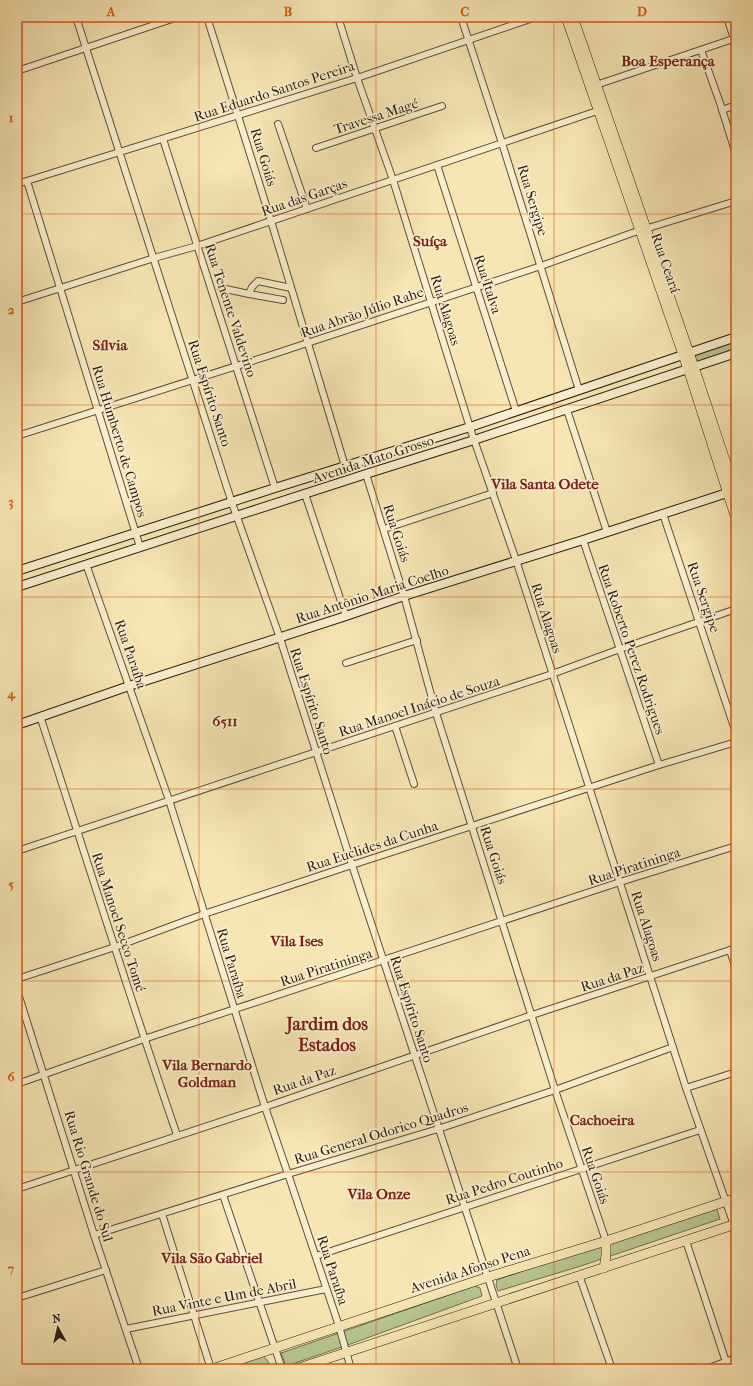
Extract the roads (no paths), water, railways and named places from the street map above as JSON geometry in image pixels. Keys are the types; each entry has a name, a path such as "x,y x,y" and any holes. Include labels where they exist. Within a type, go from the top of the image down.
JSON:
{"main road":[{"name":"Rua Ceará","path":"566,17 593,86 734,491 736,519"},
{"name":"Rua Ceará","path":"573,17 593,86"},
{"name":"Avenida Mato Grosso","path":"17,571 470,427 736,338"},
{"name":"Avenida Mato Grosso","path":"18,584 140,547 524,424 736,353"},
{"path":"649,382 656,374 655,366"},
{"path":"516,411 524,424"},
{"path":"366,474 365,467 369,458"},
{"path":"348,465 356,471 357,477"},
{"name":"Rua Antônio Maria Coelho","path":"17,725 129,686 280,638 404,596 734,491"},
{"name":"Avenida Afonso Pena","path":"212,1369 488,1277 606,1241 736,1198"},
{"path":"296,1369 735,1225"},
{"path":"604,1268 606,1241"}],"street":[{"name":"Rua Espírito Santo","path":"76,17 232,502 280,638 414,1056 518,1369"},
{"path":"17,71 178,17"},
{"name":"Rua Goiás","path":"207,17 308,342 348,465"},
{"name":"Rua Alagoas","path":"338,17 357,78 393,180 474,440 516,560 686,1088 735,1225"},
{"name":"Rua Sergipe","path":"461,17 579,390"},
{"name":"Rua Eduardo Santos Pereira","path":"17,184 239,116 357,78 536,17"},
{"path":"593,86 701,50 735,41 727,17"},
{"path":"701,50 736,154"},
{"path":"722,110 736,105"},
{"name":"Travessa Magé","path":"316,148 442,106"},
{"name":"Rua das Garças","path":"17,302 154,258 198,246 601,109"},
{"path":"278,124 307,209"},
{"name":"Rua Tenente Valdevino","path":"163,139 276,488"},
{"name":"Rua Italva","path":"437,165 516,411"},
{"name":"Rua Humberto de Campos","path":"27,181 140,547"},
{"name":"Rua Abrão Júlio Rahe","path":"17,436 236,366 430,301 541,266 643,230 736,201"},
{"path":"250,294 252,287 258,281 292,288"},
{"path":"221,288 283,300"},
{"path":"567,410 607,532"},
{"name":"Rua Goiás","path":"366,474 417,640 436,713 503,921 555,1090 606,1241"},
{"path":"384,529 493,493"},
{"path":"305,494 346,616"},
{"name":"Rua Sergipe","path":"663,514 736,733"},
{"name":"Rua Roberto Perez Rodrigues","path":"583,540 659,765"},
{"name":"Rua Paraíba","path":"86,564 169,800 233,1009 316,1256 352,1369"},
{"name":"Rua Manoel Inácio de Souza","path":"17,851 552,674 736,609"},
{"path":"346,663 417,640"},
{"name":"Rua Manoel Secco Tomé","path":"40,716 144,1039 177,1135"},
{"path":"395,726 414,784"},
{"name":"Rua Euclides da Cunha","path":"17,979 115,947 204,914 352,865 659,765 736,742"},
{"name":"Rua Piratininga","path":"17,1084 233,1009 384,961 620,882 736,846"},
{"path":"733,949 736,969"},
{"name":"Rua da Paz","path":"17,1189 532,1015 733,949"},
{"name":"Rua Rio Grande do Sul","path":"17,990 94,1235 139,1369"},
{"name":"Rua General Odorico Quadros","path":"94,1235 438,1129 555,1090 673,1047"},
{"path":"686,1088 736,1072"},
{"name":"Rua Pedro Coutinho","path":"316,1256 464,1206 700,1130"},
{"path":"223,1195 282,1369"},
{"path":"162,1214 212,1369"},
{"path":"686,1241 726,1362"},
{"path":"17,1298 106,1270"},
{"path":"579,1275 612,1369"},
{"name":"Rua Vinte e Um de Abril","path":"126,1329 326,1289"},
{"path":"706,1369 736,1358"}],"district":[{"name":"Boa Esperança","path":"668,61"},
{"name":"Suíça","path":"430,241"},
{"name":"Sílvia","path":"110,345"},
{"name":"Vila Santa Odete","path":"545,484"},
{"name":"6511","path":"225,721"},
{"name":"Vila Ises","path":"297,941"},
{"name":"Jardim dos Estados","path":"327,1034"},
{"name":"Vila Bernardo Goldman","path":"207,1074"},
{"name":"Cachoeira","path":"602,1120"},
{"name":"Vila Onze","path":"379,1194"},
{"name":"Vila São Gabriel","path":"212,1258"}]}
